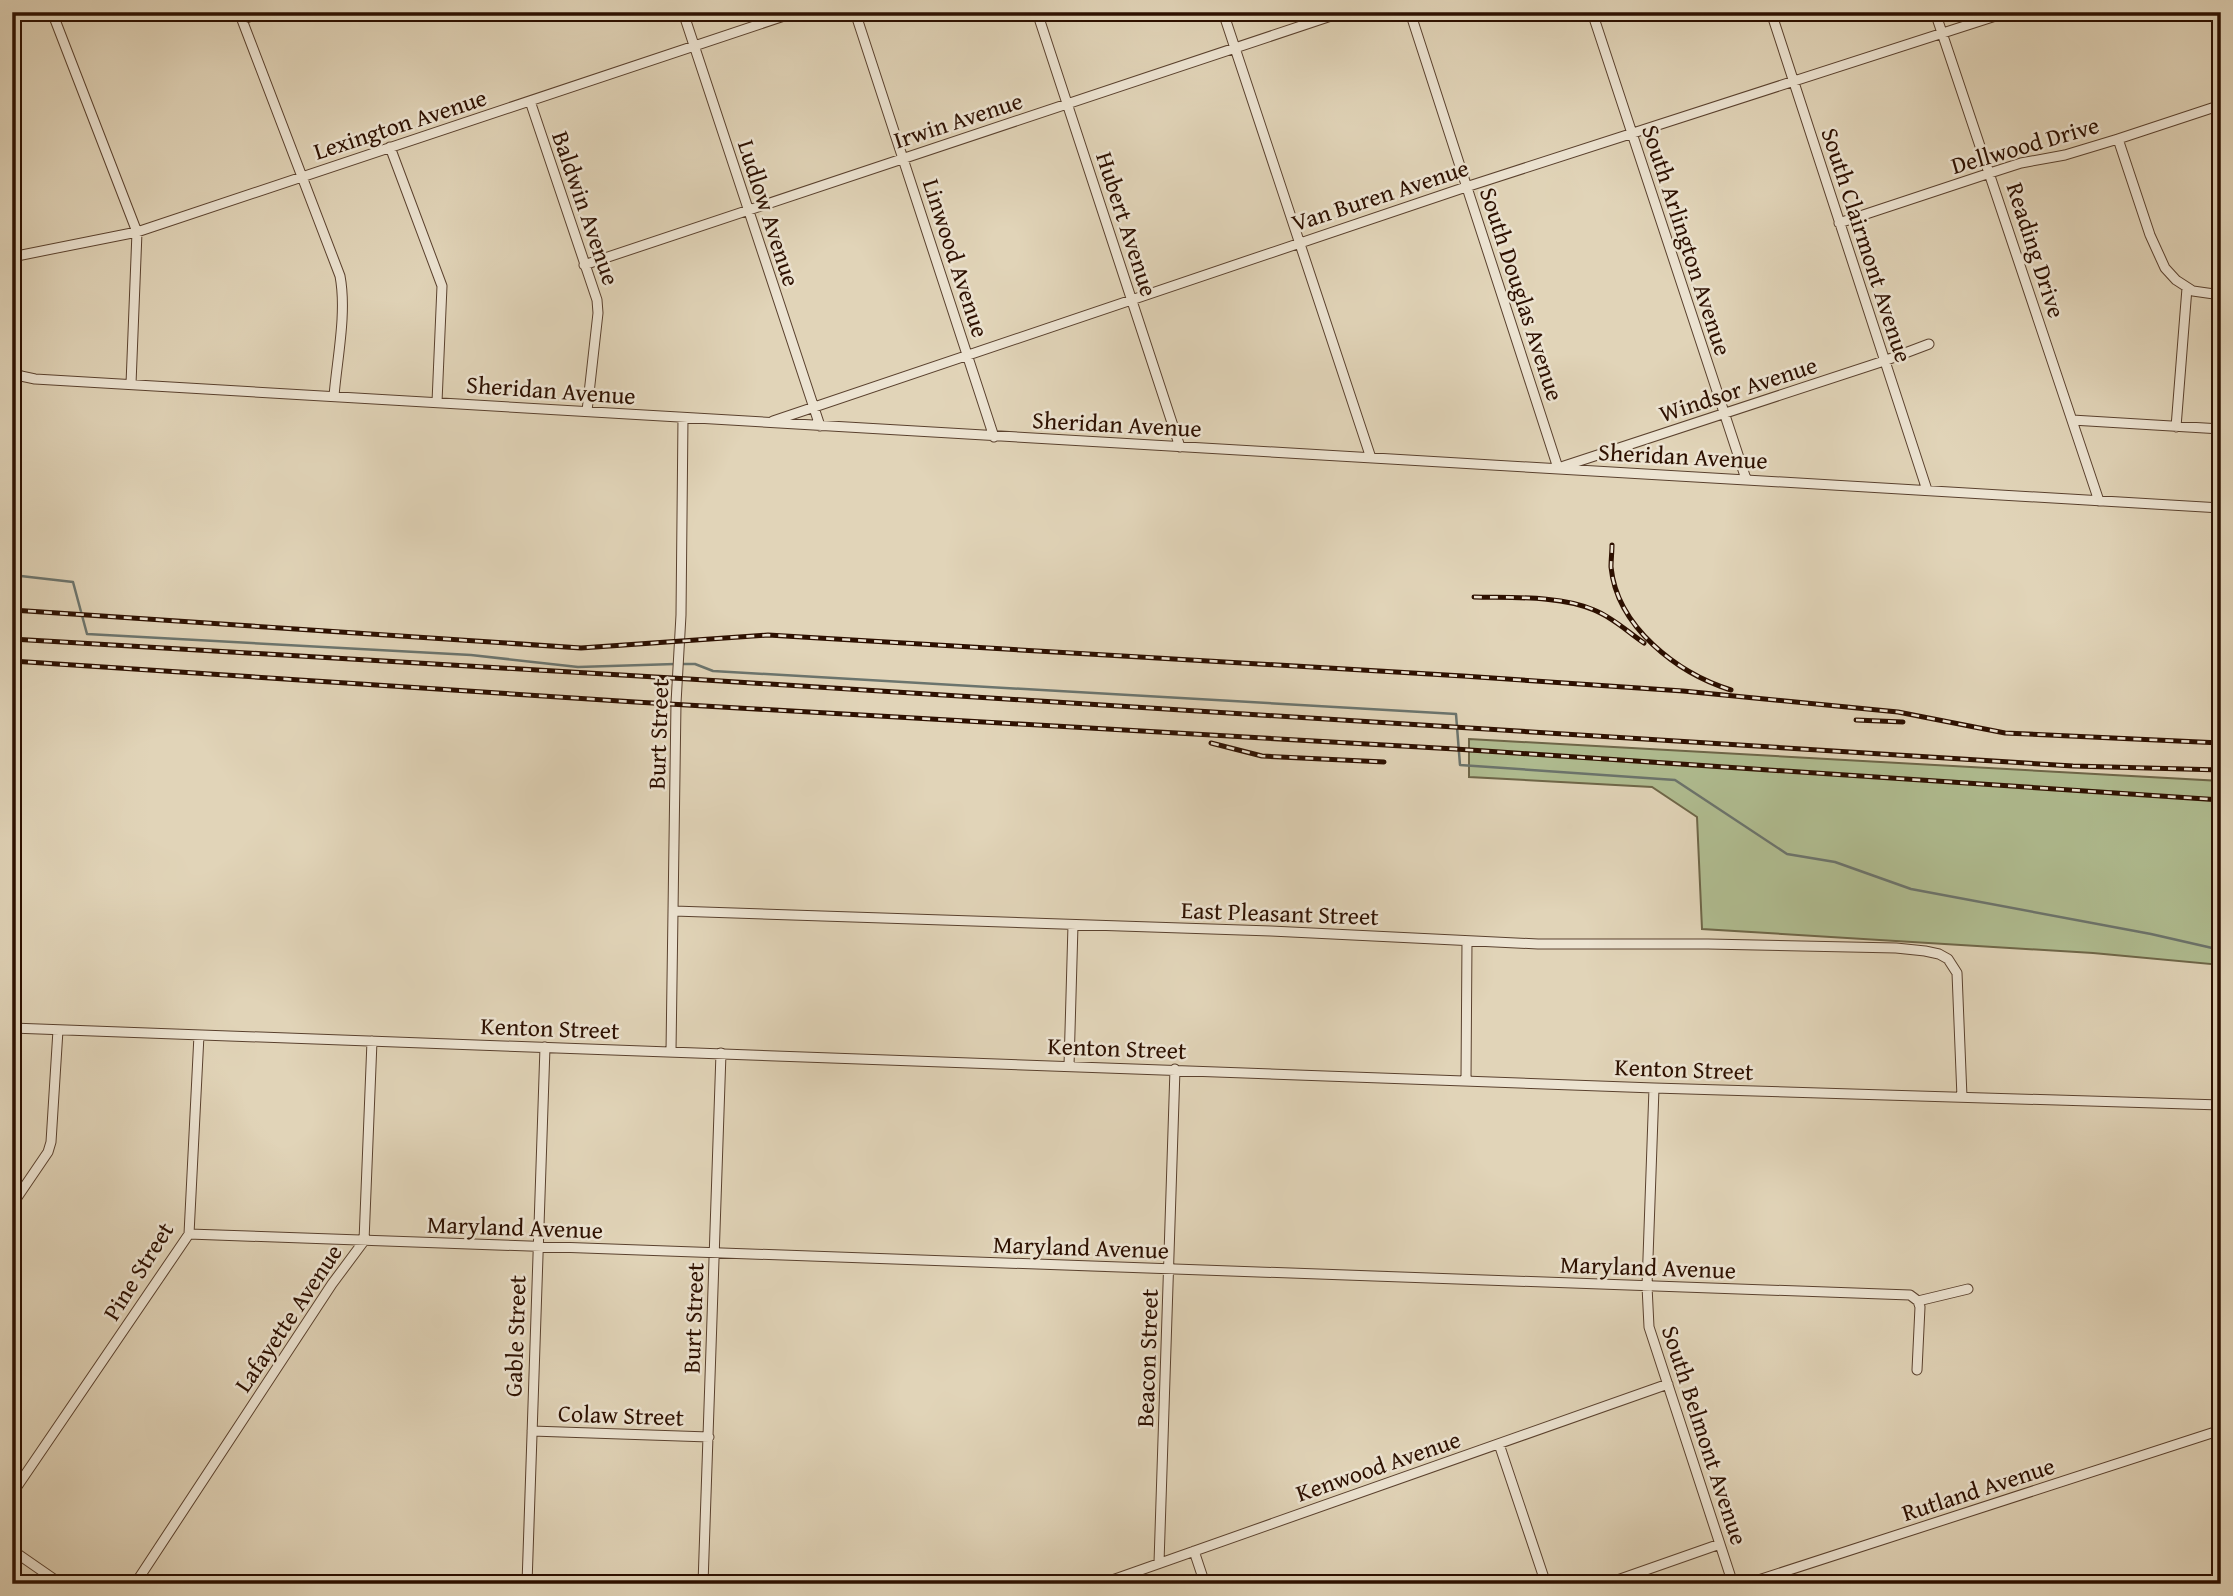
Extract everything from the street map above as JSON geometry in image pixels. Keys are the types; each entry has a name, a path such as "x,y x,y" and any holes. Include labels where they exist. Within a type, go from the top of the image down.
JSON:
{"street":[{"path":"52,12 137,232 131,384"},
{"path":"260,12 240,16 334,258 343,289 334,396"},
{"name":"Ludlow Avenue","path":"683,12 820,426"},
{"name":"Lexington Avenue","path":"12,257 137,232 796,12"},
{"name":"Linwood Avenue","path":"855,12 994,436"},
{"name":"Hubert Avenue","path":"1037,12 1180,447"},
{"path":"1223,12 1371,458"},
{"name":"Irwin Avenue","path":"584,265 1343,12"},
{"name":"South Douglas Avenue","path":"1410,12 1558,468"},
{"name":"South Arlington Avenue","path":"1592,12 1746,479"},
{"name":"South Clairmont Avenue","path":"1771,12 1927,490"},
{"name":"Reading Drive","path":"1935,12 2099,501"},
{"name":"Van Buren Avenue","path":"768,423 1299,242 2008,12"},
{"name":"Baldwin Avenue","path":"530,101 597,300 598,313 587,411"},
{"name":"Dellwood Drive","path":"1839,223 2021,163 2064,155 2221,105"},
{"path":"2118,139 2159,257 2171,274 2187,288 2199,293 2221,295"},
{"path":"390,147 442,286 438,402"},
{"path":"2176,427 2187,288"},
{"name":"Windsor Avenue","path":"1558,468 1885,361 1929,344"},
{"name":"Sheridan Avenue","path":"12,370 21,376 35,379 2221,508"},
{"name":"Burt Street","path":"671,1052 683,418"},
{"path":"2072,420 2221,429"},
{"name":"East Pleasant Street","path":"674,911 1298,932 1538,944 1804,945 1925,951 1940,954 1953,964 1959,984 1962,1097"},
{"path":"1069,1066 1073,925"},
{"path":"1466,1080 1467,941"},
{"name":"Kenton Street","path":"12,1028 1654,1088 2221,1105"},
{"path":"12,1205 48,1152 51,1142 58,1030"},
{"name":"Pine Street","path":"12,1494 189,1234 199,1035"},
{"name":"Lafayette Avenue","path":"135,1584 332,1284 364,1241 372,1041"},
{"name":"Gable Street","path":"527,1584 545,1047"},
{"name":"Burt Street","path":"704,1584 721,1053"},
{"name":"Beacon Street","path":"1160,1563 1175,1069"},
{"name":"South Belmont Avenue","path":"1654,1088 1647,1286 1649,1327 1733,1584"},
{"name":"Maryland Avenue","path":"189,1234 1910,1296 1918,1301 1968,1289"},
{"path":"1917,1370 1918,1301"},
{"name":"Kenwood Avenue","path":"1101,1584 1668,1384"},
{"name":"Rutland Avenue","path":"1746,1584 2221,1430"},
{"name":"Colaw Street","path":"532,1431 709,1437"},
{"path":"1499,1444 1546,1584"},
{"path":"1606,1584 1720,1544"},
{"path":"12,1550 61,1584"},
{"path":"1194,1551 1205,1584"}],"green space":[{"path":"1469,739 2221,781 2221,965 2093,953 1702,929 1697,817 1652,787 1469,777"}],"waterway":[{"path":"12,575 73,582 87,634 471,655 578,667 675,664"},
{"path":"681,664 695,664 713,671 1456,714 1460,765 1675,780 1787,854 1835,862 1911,889 2151,934 2221,950"}],"railway":[{"path":"1612,545 1611,567 1616,589 1637,628 1653,645 1690,672 1731,690"},
{"path":"1474,597 1535,598 1581,605 1607,617 1644,643"},
{"path":"12,610 581,648 768,635 1463,676 1683,691 1898,712 2005,733 2221,743"},
{"path":"12,639 2073,766 2221,770"},
{"path":"12,661 635,702 1455,749 2221,800"},
{"path":"1856,720 1903,722"},
{"path":"1211,743 1262,756 1384,762"}]}
